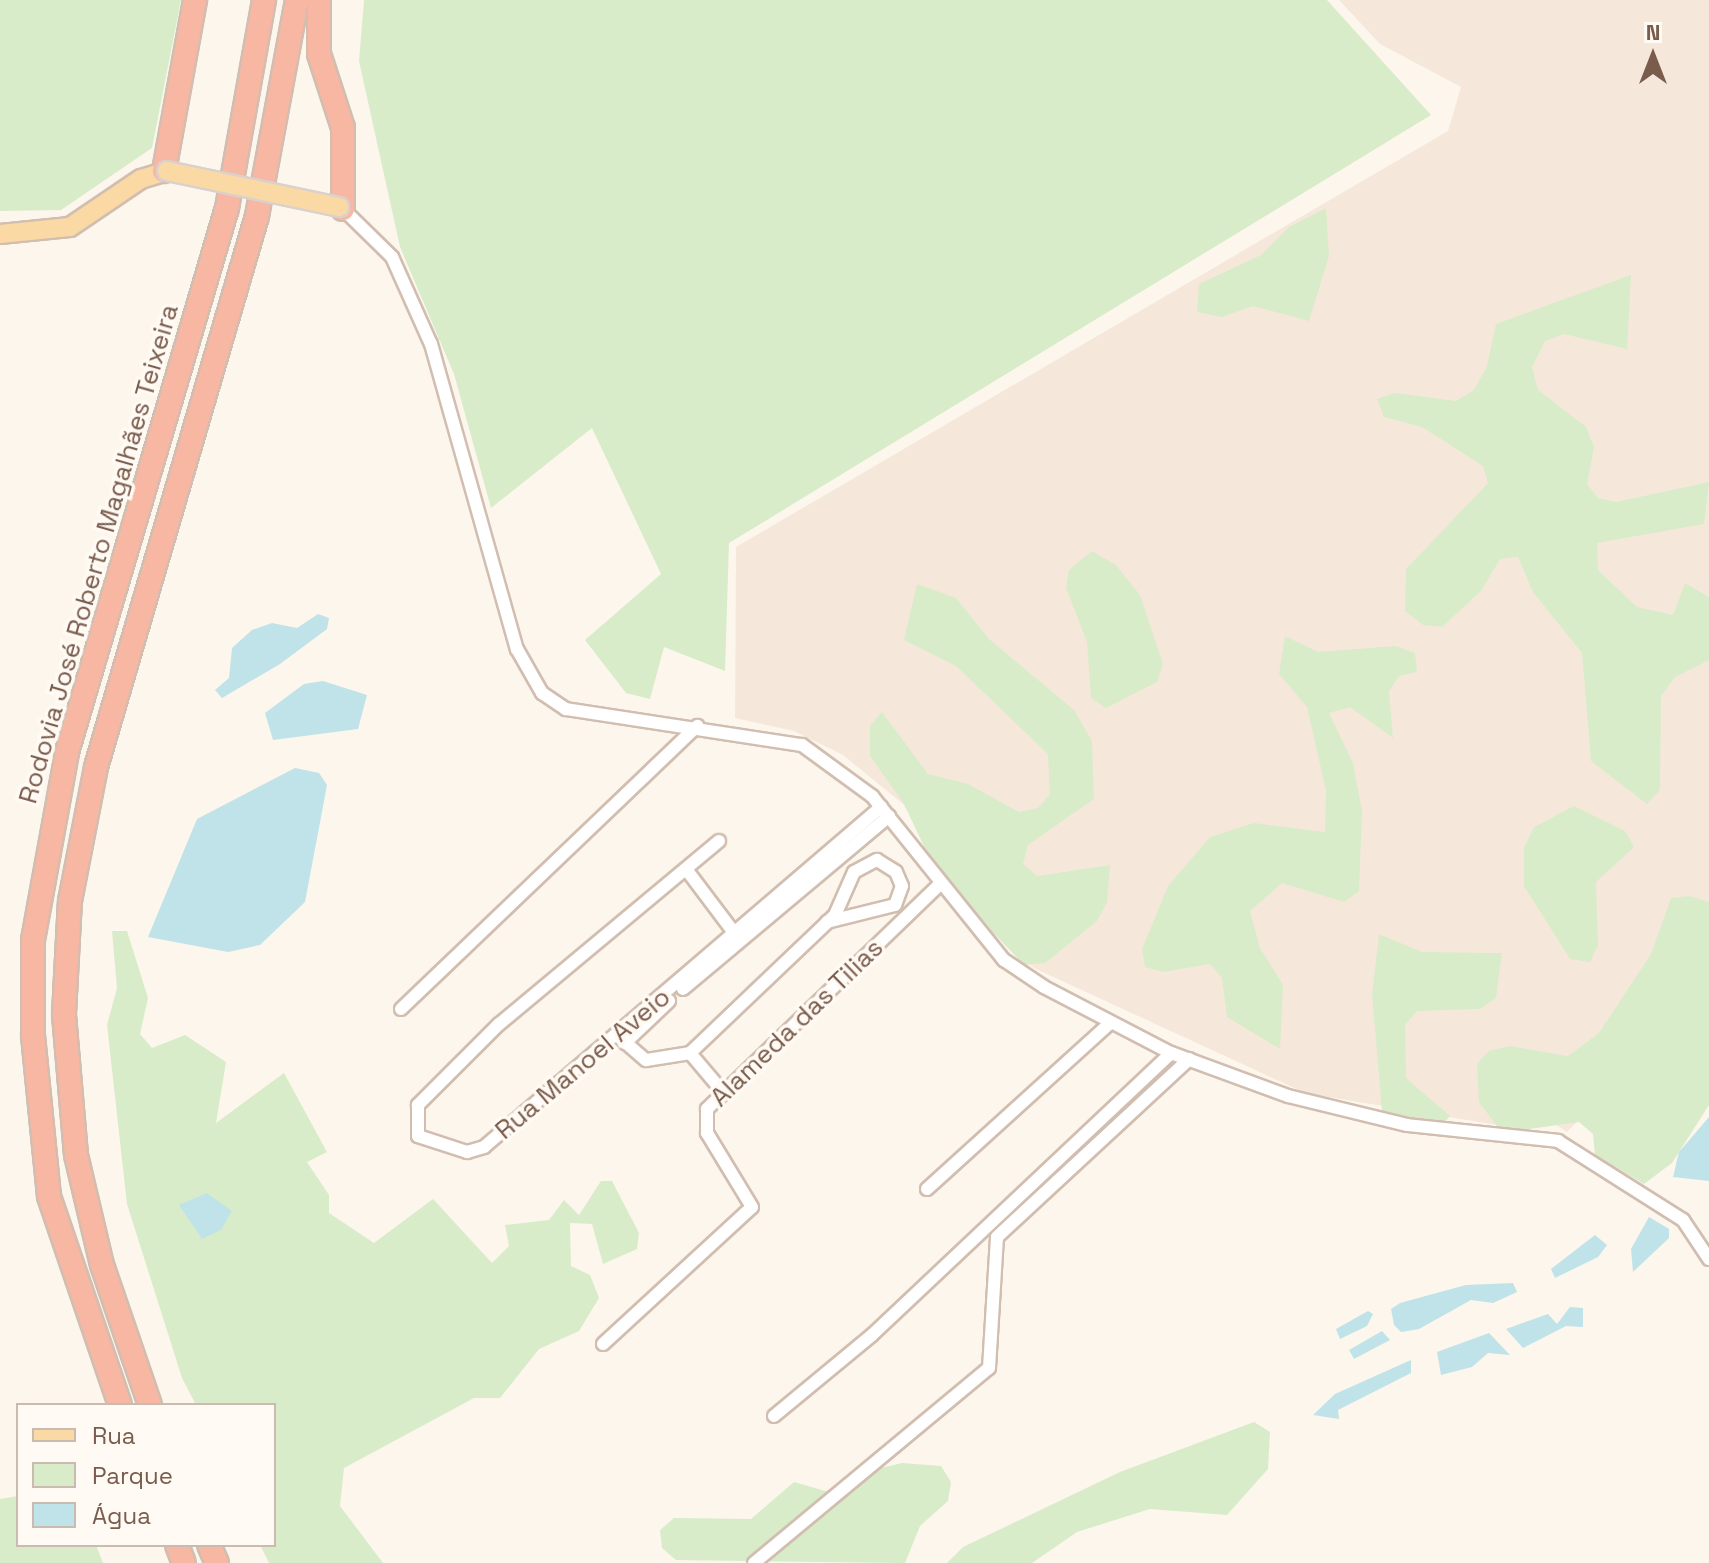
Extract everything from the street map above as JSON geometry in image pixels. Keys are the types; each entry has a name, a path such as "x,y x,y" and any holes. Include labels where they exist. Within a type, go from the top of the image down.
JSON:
{"highway":[{"path":"166,171 195,0"},
{"name":"Rodovia José Roberto Magalhães Teixeira","path":"119,1403 49,1196 34,1048 33,940 67,752 227,208 264,0"},
{"path":"149,1403 102,1265 76,1155 64,1014 70,901 96,767 257,216 297,0"},
{"path":"319,0 319,54 343,128 341,208"}],"main road":[{"path":"0,234 70,227 166,171 341,208"}],"street":[{"path":"341,208 392,257 431,344 517,649 542,693 566,709 697,726 802,745 855,779 885,811 1004,960 1110,1023 1171,1053 1288,1096 1407,1125 1558,1141 1683,1220 1709,1259"},
{"path":"401,1009 697,726"},
{"path":"827,922 895,905 902,886 896,872 877,860 861,865 827,922 690,1053 646,1060 621,1039 885,811"},
{"name":"Rua Manoel Aveio","path":"719,841 499,1024 418,1105 412,1125 437,1146 484,1147 621,1039 735,934 885,811"},
{"path":"686,869 735,934"},
{"name":"Alameda das Tilias","path":"603,1344 752,1207 704,1125 723,1092 941,883"},
{"path":"927,1189 1110,1023"},
{"path":"690,1053 723,1092"},
{"path":"774,1416 872,1335 1171,1053"},
{"path":"754,1563 989,1368 997,1237 1189,1059"}],"shaded area":[{"path":"1339,0 1709,0 1709,1062 1624,1073 1567,1132 1546,1118 1509,1127 1305,1093 1034,968 990,930 903,804 843,755 794,731 735,718 736,547 1448,131 1461,87 1380,44"}],"green space":[{"path":"0,0 181,0 152,148 61,210 0,211"},
{"path":"364,0 1327,0 1431,115 729,543 725,671 664,647 650,699 626,693 585,640 661,574 592,428 491,508 454,374 400,247 359,61"},
{"path":"1326,208 1329,256 1309,321 1253,306 1222,317 1197,312 1199,284 1261,255 1289,227"},
{"path":"1631,275 1627,349 1564,334 1545,341 1532,367 1538,390 1586,427 1594,447 1587,484 1598,498 1616,502 1709,482 1704,524 1597,543 1598,570 1637,607 1673,615 1685,583 1709,597 1709,660 1675,677 1661,696 1660,790 1647,804 1591,761 1582,653 1533,592 1518,557 1500,559 1481,591 1442,627 1423,625 1405,611 1406,569 1488,483 1483,466 1422,427 1384,417 1377,399 1395,393 1456,401 1474,390 1487,366 1496,324"},
{"path":"1092,551 1116,565 1140,595 1163,664 1157,682 1106,708 1091,698 1087,642 1066,588 1069,570"},
{"path":"917,584 956,598 989,639 1074,710 1092,741 1094,799 1028,845 1023,864 1037,876 1110,865 1107,902 1097,921 1045,963 1024,965 936,872 904,804 870,756 870,726 882,712 928,774 968,784 1019,812 1038,808 1050,794 1048,754 956,666 904,640"},
{"path":"1285,636 1318,652 1396,646 1415,653 1417,672 1399,676 1389,691 1393,738 1350,707 1329,713 1353,763 1362,811 1359,891 1344,902 1282,883 1250,911 1260,948 1283,985 1280,1049 1227,1017 1222,978 1210,964 1163,972 1145,967 1142,949 1168,886 1210,837 1254,823 1325,832 1326,791 1307,707 1279,674"},
{"path":"1574,806 1625,831 1634,847 1596,882 1598,945 1590,962 1570,959 1524,886 1524,848 1534,827"},
{"path":"1690,896 1709,902 1709,1105 1672,1163 1644,1184 1595,1155 1593,1134 1579,1122 1502,1133 1479,1102 1477,1064 1489,1051 1510,1046 1568,1056 1599,1033 1651,954 1671,898"},
{"path":"112,931 127,931 148,998 140,1034 152,1048 185,1035 226,1062 216,1123 284,1073 327,1152 307,1162 329,1195 329,1213 374,1243 433,1199 492,1263 509,1246 505,1225 549,1220 564,1200 579,1215 601,1181 612,1181 639,1233 637,1249 603,1264 592,1224 570,1223 571,1266 590,1275 599,1298 579,1331 539,1349 500,1398 474,1398 344,1468 340,1506 383,1563 269,1563 261,1547 276,1547 276,1403 195,1403 182,1378 127,1204 107,1025 117,988"},
{"path":"1379,934 1422,952 1502,953 1496,998 1480,1009 1417,1011 1405,1025 1406,1078 1450,1116 1438,1130 1399,1125 1382,1111 1372,994"},
{"path":"1254,1422 1270,1432 1268,1469 1227,1515 1150,1509 1077,1532 1032,1563 947,1563 963,1547 1120,1472"},
{"path":"902,1463 941,1466 951,1482 948,1501 920,1526 905,1563 676,1560 662,1548 660,1530 674,1518 751,1519 794,1482 829,1492 864,1472"},
{"path":"16,1496 16,1547 97,1547 103,1563 0,1563 0,1499"}],"water":[{"path":"318,614 329,618 327,629 280,664 222,698 215,690 229,678 232,648 252,630 272,623 297,628"},
{"path":"323,681 367,695 358,729 273,740 265,713 304,684"},
{"path":"295,768 319,773 327,785 305,902 260,945 228,952 148,937 197,819"},
{"path":"1709,1117 1709,1181 1673,1177 1679,1152"},
{"path":"207,1193 232,1211 221,1230 202,1239 179,1205"},
{"path":"1649,1217 1669,1229 1669,1238 1633,1272 1631,1249"},
{"path":"1595,1235 1607,1245 1598,1257 1555,1278 1551,1269"},
{"path":"1513,1283 1517,1292 1493,1303 1471,1300 1419,1329 1401,1332 1394,1325 1391,1309 1400,1303 1466,1285"},
{"path":"1570,1307 1583,1308 1583,1327 1566,1326 1523,1348 1506,1329 1548,1314 1557,1324"},
{"path":"1368,1311 1373,1314 1367,1326 1340,1339 1336,1329"},
{"path":"1382,1331 1390,1340 1354,1359 1349,1350"},
{"path":"1489,1333 1510,1355 1488,1353 1472,1367 1441,1375 1437,1352"},
{"path":"1411,1360 1411,1373 1338,1410 1339,1419 1313,1415 1335,1394"}]}
